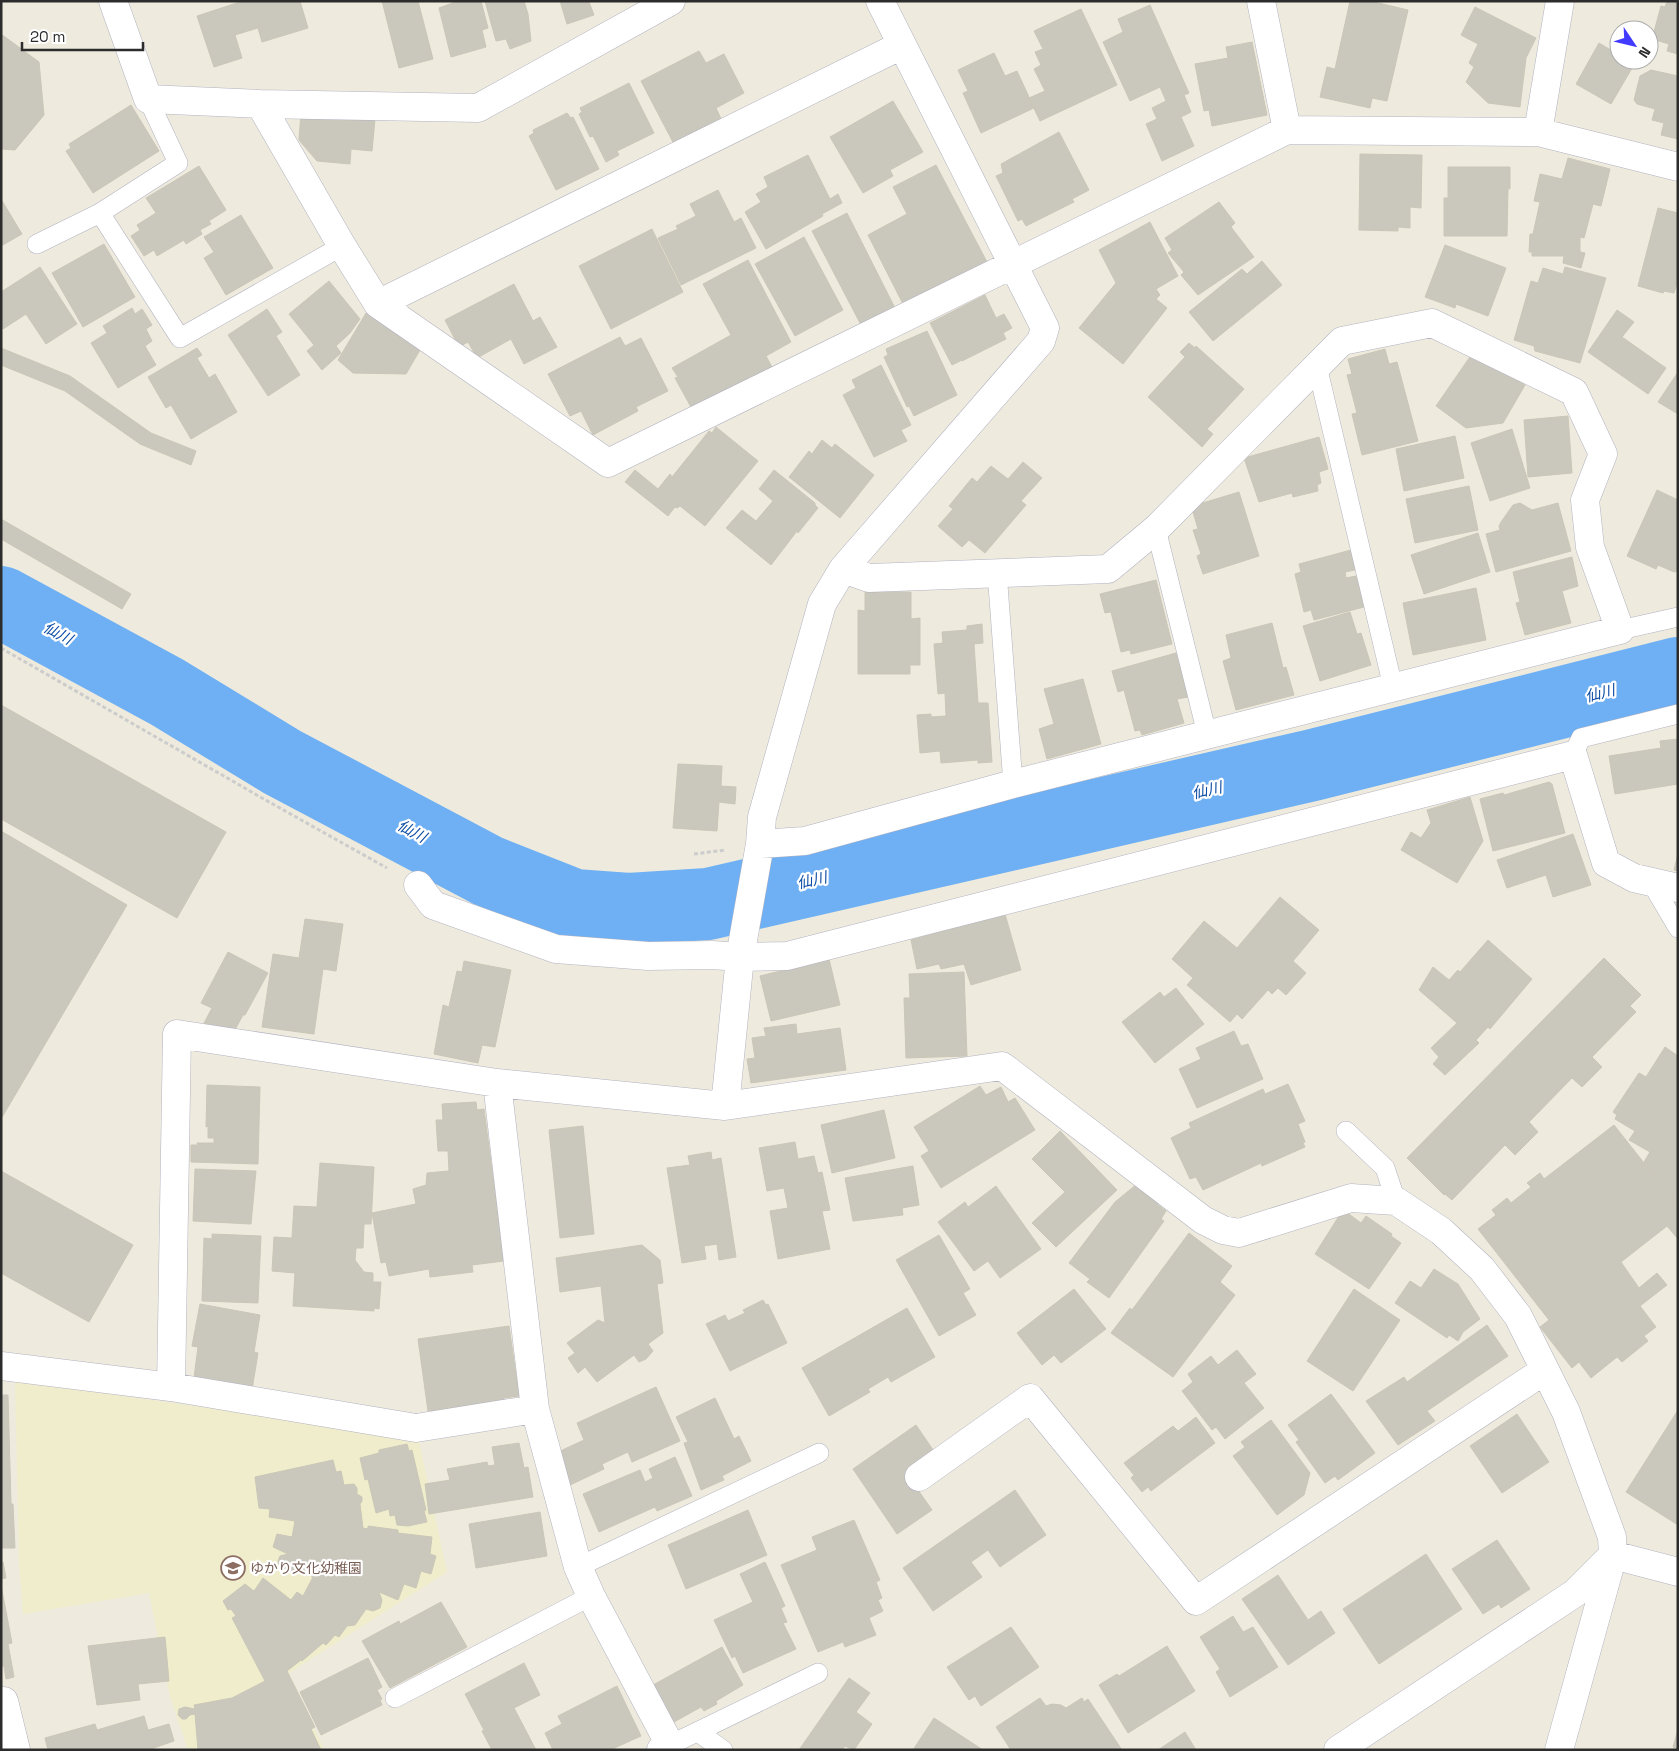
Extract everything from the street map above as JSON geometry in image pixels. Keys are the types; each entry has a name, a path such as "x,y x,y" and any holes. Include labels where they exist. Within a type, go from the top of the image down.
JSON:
{"street":[{"path":"113,1 148,98 260,104 478,108 671,1"},
{"path":"725,1106 742,944 758,854 762,817 822,604 843,569 1041,341 1045,328 880,1"},
{"path":"1261,1 1287,130"},
{"path":"1538,132 1560,1"},
{"path":"378,304 902,45"},
{"path":"260,104 342,246 378,304 608,463 1287,130 1538,132 1678,167"},
{"path":"758,854 1013,784 1620,630 1590,547 1585,500 1603,454 1574,392 1432,323 1342,341 1156,529 1108,569 869,578 843,569"},
{"path":"418,885 433,905 556,950 648,956 712,955 742,944 787,956 1573,755 1606,863 1634,878 1678,888"},
{"path":"171,1387 177,1034 497,1082 725,1106 1002,1066 1203,1220 1223,1230 1239,1233 1351,1198 1396,1200 1441,1231 1482,1269 1518,1316 1566,1412 1612,1537 1613,1555 1559,1750"},
{"path":"497,1082 535,1409 578,1567 665,1748"},
{"path":"1,1366 171,1387 416,1428 535,1409"},
{"path":"919,1477 1030,1398 1196,1601 1545,1370"},
{"path":"1613,1555 1678,1572"},
{"path":"1338,1750 1575,1593 1613,1555"},
{"path":"1,1702 4,1701 16,1750"}],"lane":[{"path":"37,244 100,212 178,163 148,98"},
{"path":"100,212 180,338 342,246"},
{"path":"1317,366 1394,687"},
{"path":"1156,529 1207,734"},
{"path":"997,572 1013,784"},
{"path":"1620,630 1678,617"},
{"path":"1573,755 1581,738 1678,714"},
{"path":"1651,882 1678,928"},
{"path":"1346,1131 1384,1168 1396,1200"},
{"path":"578,1567 819,1453"},
{"path":"395,1698 591,1596"},
{"path":"665,1748 818,1673"},
{"path":"698,1732 723,1750"}],"shaded area":[{"name":"ゆかり文化幼稚園","path":"15,1381 418,1437 447,1572 289,1673 324,1750 188,1750 170,1697 149,1593 23,1614 19,1564"}],"building":[{"path":"243,1 300,1 308,28 262,42 258,28 235,35 242,58 214,67 197,16"},
{"path":"382,1 418,1 433,59 399,68"},
{"path":"458,1 481,1 488,28 482,30 486,47 451,57 439,8"},
{"path":"485,1 524,1 528,14 531,41 510,49 506,39 496,41"},
{"path":"560,1 591,1 589,2 594,15 567,24"},
{"path":"1350,1 1370,1 1408,10 1387,101 1372,98 1370,108 1320,97 1327,67 1335,69"},
{"path":"1667,1 1678,1 1678,54 1667,51 1669,44 1659,41 1659,20 1657,20 1661,6 1665,7"},
{"path":"1150,5 1189,93 1184,95 1191,112 1181,117 1194,146 1162,161 1146,124 1157,119 1152,108 1166,101 1160,87 1130,101 1103,42 1123,32 1118,19"},
{"path":"1475,7 1536,38 1526,58 1520,107 1488,103 1466,82 1474,67 1469,63 1478,44 1461,35"},
{"path":"1081,9 1117,85 1040,121 1029,98 1045,91 1034,69 1041,65 1035,52 1043,49 1034,31"},
{"path":"1,34 39,62 44,115 15,150 1,149"},
{"path":"1252,42 1267,115 1212,126 1209,110 1204,111 1195,64 1228,58 1226,47"},
{"path":"1599,43 1609,49 1609,70 1631,70 1611,104 1576,84"},
{"path":"699,51 706,63 724,54 744,93 716,108 722,121 675,146 641,81"},
{"path":"994,53 1005,76 1017,71 1034,108 981,133 963,93 968,91 958,70"},
{"path":"1651,70 1678,76 1678,139 1661,135 1664,123 1652,120 1655,109 1637,104 1634,100 1640,76"},
{"path":"629,83 654,133 617,151 619,155 606,162 593,136 590,137 579,114 582,112 580,108"},
{"path":"893,101 923,152 890,170 893,176 863,193 830,137"},
{"path":"131,105 159,151 93,193 66,151 71,148 69,144"},
{"path":"301,112 375,119 372,151 351,149 350,164 317,161 299,140"},
{"path":"567,113 571,118 573,117 599,169 556,190 529,136 534,133 533,130"},
{"path":"1059,132 1089,190 1072,199 1074,202 1026,226 1022,219 1018,221 996,176 1003,173 1001,164"},
{"path":"1360,154 1422,155 1421,208 1410,207 1410,228 1398,227 1398,231 1359,230"},
{"path":"808,155 830,199 838,194 842,203 766,249 745,212 761,202 756,194 768,187 764,177"},
{"path":"1568,158 1610,169 1601,206 1593,204 1584,238 1580,237 1580,252 1585,253 1581,268 1563,263 1564,256 1532,256 1532,252 1529,252 1530,234 1533,234 1540,202 1534,201 1540,174 1562,179"},
{"path":"936,165 987,262 903,304 868,235 907,214 893,187"},
{"path":"199,166 226,210 209,221 211,224 200,230 202,234 186,244 184,240 157,256 154,250 144,256 131,236 140,230 137,225 156,213 146,198"},
{"path":"1448,167 1510,167 1507,236 1444,236 1444,198 1448,198"},
{"path":"718,190 734,222 741,218 756,248 681,285 658,238 678,229 676,226 696,216 690,204"},
{"path":"1,199 22,234 1,246"},
{"path":"1219,202 1235,223 1231,227 1254,257 1198,295 1181,275 1184,272 1168,253 1172,250 1165,238"},
{"path":"1658,208 1678,213 1678,280 1674,293 1664,291 1663,293 1638,286"},
{"path":"847,213 895,308 861,325 812,231"},
{"path":"241,215 273,268 226,295 204,258 214,252 204,237"},
{"path":"1150,222 1178,276 1156,289 1160,295 1156,299 1167,308 1123,364 1079,328 1116,283 1099,250"},
{"path":"652,229 683,292 611,329 579,266"},
{"path":"804,237 843,310 795,336 755,264"},
{"path":"104,244 135,297 83,327 52,273"},
{"path":"1445,245 1506,268 1488,316 1456,304 1455,308 1425,297"},
{"path":"748,260 791,342 766,356 773,369 755,379 753,375 692,409 675,378 678,377 672,368 731,335 703,284"},
{"path":"1262,261 1282,285 1213,341 1189,312 1242,269 1247,274"},
{"path":"40,267 77,324 46,344 26,314 3,329 1,326 1,292"},
{"path":"1565,267 1606,278 1580,363 1535,351 1534,346 1514,340 1531,281 1538,283 1543,268 1563,274"},
{"path":"329,281 360,319 350,333 336,346 341,353 322,370 307,351 314,345 289,314"},
{"path":"514,284 533,321 540,317 557,347 524,364 511,339 477,358 468,342 459,347 445,320"},
{"path":"985,295 996,318 1004,314 1012,328 1003,333 1006,339 952,365 930,323"},
{"path":"132,308 135,314 142,309 152,325 146,329 152,341 145,346 156,365 118,388 91,343 107,333 103,326"},
{"path":"267,309 282,332 276,336 300,375 268,396 228,335"},
{"path":"1617,310 1634,322 1622,337 1666,368 1648,394 1588,352"},
{"path":"366,313 420,350 406,374 353,373 338,360"},
{"path":"927,331 957,395 914,416 909,406 907,407 884,357 888,355 886,349"},
{"path":"620,337 625,346 641,338 668,391 636,407 638,411 593,435 581,411 570,416 548,374"},
{"path":"1189,343 1195,348 1196,346 1244,389 1207,429 1213,434 1202,447 1148,397 1185,357 1180,352"},
{"path":"1,348 70,376 151,433 196,451 191,465 140,444 65,391 1,365"},
{"path":"197,348 202,355 197,358 209,378 215,374 237,412 191,439 171,405 166,408 148,377"},
{"path":"1385,349 1389,364 1397,362 1418,441 1362,455 1352,414 1357,413 1347,375 1352,374 1348,359"},
{"path":"1474,351 1525,385 1503,423 1466,428 1436,406"},
{"path":"881,365 911,425 901,430 907,441 874,457 843,395 856,388 852,380"},
{"path":"1678,372 1678,414 1658,402"},
{"path":"1568,416 1572,473 1528,477 1524,420"},
{"path":"716,427 758,461 705,526 680,506 675,507 668,516 625,482 635,470 658,489 670,474 672,477 709,431 712,433"},
{"path":"1512,429 1530,488 1490,501 1471,443"},
{"path":"1455,436 1464,478 1404,491 1396,449"},
{"path":"1319,437 1328,469 1319,472 1321,483 1317,485 1318,491 1293,497 1292,493 1259,502 1244,458"},
{"path":"822,440 832,448 835,444 874,475 840,518 789,477 809,451 812,454"},
{"path":"1023,462 1042,478 1021,501 1026,505 985,553 969,540 962,547 938,526 953,509 949,506 972,478 977,482 991,466 1008,479"},
{"path":"774,470 815,503 818,508 798,533 797,531 771,565 726,528 742,510 756,521 773,501 759,489"},
{"path":"1469,486 1478,530 1415,543 1406,499"},
{"path":"1657,490 1678,500 1678,571 1674,572 1658,565 1656,569 1627,556"},
{"path":"1239,492 1259,556 1203,574 1197,556 1201,554 1193,530 1198,529 1193,512 1196,505"},
{"path":"1520,503 1532,510 1558,503 1571,551 1496,572 1486,534 1500,530 1501,522 1513,505"},
{"path":"1,519 131,594 122,609 1,539"},
{"path":"1478,533 1490,572 1424,594 1411,555"},
{"path":"1351,550 1355,570 1345,572 1346,578 1356,576 1364,607 1314,620 1311,610 1304,612 1295,574 1301,572 1299,564"},
{"path":"1572,557 1578,586 1562,591 1571,623 1525,635 1516,603 1520,602 1513,572"},
{"path":"1156,580 1172,644 1131,654 1130,650 1121,652 1111,612 1105,613 1100,594"},
{"path":"1476,588 1486,640 1413,655 1403,603"},
{"path":"865,592 911,592 911,619 920,618 920,665 910,665 910,674 858,674 858,610 865,611"},
{"path":"1350,612 1357,634 1361,633 1371,665 1320,681 1303,626"},
{"path":"1272,623 1283,668 1286,667 1294,695 1236,710 1223,661 1231,658 1226,635"},
{"path":"982,624 983,643 974,644 978,703 988,703 992,762 978,763 978,760 941,763 940,751 920,753 917,715 931,714 931,717 946,716 945,693 938,694 934,644 943,643 942,632 967,630 967,626"},
{"path":"1176,653 1188,697 1177,699 1184,723 1142,735 1140,730 1135,731 1124,690 1118,692 1112,671"},
{"path":"1083,679 1101,744 1047,759 1039,729 1054,724 1044,689"},
{"path":"1,705 226,832 177,918 1,819"},
{"path":"1678,739 1678,784 1615,794 1609,756 1661,748 1660,741"},
{"path":"678,764 722,766 721,786 736,787 735,804 719,802 717,831 673,828"},
{"path":"1549,782 1552,784 1565,833 1493,851 1480,799 1503,793 1504,795"},
{"path":"1470,797 1483,841 1457,883 1401,850 1411,832 1421,838 1431,823 1427,810"},
{"path":"1,831 127,905 1,1119"},
{"path":"1573,834 1591,885 1553,897 1546,875 1507,888 1497,860"},
{"path":"1678,854 1678,871 1674,870"},
{"path":"1280,897 1319,930 1293,961 1306,973 1286,995 1278,988 1272,994 1268,990 1242,1019 1237,1014 1230,1022 1187,985 1193,978 1172,959 1204,921 1237,948"},
{"path":"1005,914 1021,970 971,985 964,964 941,969 939,964 917,969 911,940"},
{"path":"305,919 343,924 336,971 323,969 314,1034 262,1027 273,954 299,958"},
{"path":"1488,940 1532,979 1490,1029 1488,1027 1476,1040 1479,1043 1445,1075 1433,1064 1439,1057 1431,1048 1457,1023 1419,990 1433,967 1449,980 1458,970 1460,972"},
{"path":"228,952 268,973 231,1037 204,1023 212,1008 201,1003"},
{"path":"1604,958 1641,995 1630,1006 1636,1012 1592,1057 1602,1067 1582,1087 1572,1078 1529,1122 1538,1132 1515,1155 1505,1145 1452,1200 1444,1195 1407,1158"},
{"path":"829,959 840,1005 771,1021 760,976"},
{"path":"464,961 511,970 495,1047 482,1045 478,1063 434,1054 443,1005 449,1007 457,971 462,972"},
{"path":"964,972 967,1056 906,1058 904,998 910,998 909,974"},
{"path":"1176,988 1204,1024 1155,1063 1122,1022 1160,992 1164,997"},
{"path":"796,1024 797,1034 840,1028 846,1070 751,1083 747,1059 755,1058 752,1038 766,1036 764,1028"},
{"path":"1234,1031 1241,1046 1248,1044 1263,1079 1197,1108 1179,1069 1201,1059 1196,1048"},
{"path":"1665,1047 1678,1056 1678,1206 1644,1162 1650,1152 1629,1140 1635,1131 1615,1119 1617,1115 1613,1112 1639,1073 1646,1077"},
{"path":"1288,1084 1305,1121 1298,1124 1305,1147 1262,1166 1261,1163 1203,1190 1196,1177 1190,1179 1171,1138 1191,1128 1189,1123 1263,1089 1265,1094"},
{"path":"207,1085 260,1087 258,1164 191,1162 191,1145 214,1143 214,1138 208,1138 208,1126 206,1127"},
{"path":"980,1086 986,1095 1001,1087 1008,1102 1015,1098 1035,1130 941,1188 921,1156 929,1151 914,1127"},
{"path":"476,1102 477,1110 484,1109 504,1261 472,1265 473,1272 430,1277 429,1269 389,1276 386,1262 381,1263 372,1213 416,1204 413,1189 426,1185 427,1173 449,1171 448,1151 438,1151 436,1120 443,1120 442,1104"},
{"path":"884,1110 895,1158 832,1173 821,1125"},
{"path":"1614,1125 1678,1206 1678,1239 1667,1226 1621,1262 1639,1288 1657,1273 1667,1285 1640,1306 1656,1327 1644,1336 1648,1341 1622,1362 1617,1357 1591,1378 1579,1362 1572,1368 1540,1327 1549,1320 1478,1229 1496,1215 1492,1210 1507,1198 1511,1203 1531,1187 1527,1183 1540,1173 1544,1179"},
{"path":"583,1126 594,1234 560,1238 549,1130"},
{"path":"1060,1131 1117,1190 1056,1247 1032,1223 1065,1192 1032,1159"},
{"path":"795,1142 798,1159 814,1156 818,1173 822,1172 830,1210 822,1211 830,1249 778,1259 770,1211 788,1208 784,1188 767,1191 759,1148"},
{"path":"711,1152 712,1160 721,1158 736,1257 719,1260 717,1244 704,1246 706,1259 682,1263 667,1168 690,1165 688,1156"},
{"path":"320,1163 374,1167 371,1224 364,1224 363,1248 356,1248 355,1260 364,1272 373,1273 373,1282 381,1282 379,1309 374,1308 374,1311 293,1306 295,1273 272,1271 274,1237 292,1238 294,1206 317,1207"},
{"path":"913,1166 919,1205 902,1208 903,1215 853,1221 845,1178"},
{"path":"195,1169 256,1171 251,1224 193,1221"},
{"path":"1,1171 133,1245 89,1322 1,1273"},
{"path":"1137,1184 1160,1201 1157,1204 1166,1211 1161,1219 1164,1221 1109,1298 1087,1282 1090,1279 1069,1263 1115,1202"},
{"path":"996,1186 1041,1249 1000,1278 988,1261 974,1271 938,1222 965,1202 968,1207"},
{"path":"1349,1214 1361,1223 1366,1216 1392,1234 1391,1236 1401,1243 1369,1289 1315,1254 1339,1216"},
{"path":"1189,1233 1232,1266 1220,1282 1235,1295 1173,1377 1111,1333 1130,1308 1132,1310"},
{"path":"212,1234 261,1236 258,1303 202,1301 204,1238 212,1239"},
{"path":"939,1235 970,1289 963,1293 976,1315 939,1336 896,1260"},
{"path":"642,1245 660,1260 663,1283 657,1284 663,1333 648,1344 653,1351 646,1359 639,1362 634,1355 597,1382 585,1367 578,1373 568,1358 575,1353 567,1343 598,1320 605,1323 601,1286 560,1292 556,1258"},
{"path":"1434,1269 1458,1284 1480,1319 1463,1332 1458,1341 1449,1335 1447,1338 1395,1303 1410,1281 1421,1288"},
{"path":"1074,1289 1106,1329 1061,1363 1054,1355 1042,1365 1017,1333"},
{"path":"1354,1289 1400,1320 1353,1391 1307,1361"},
{"path":"763,1300 766,1305 768,1304 787,1343 730,1371 706,1324 725,1315 728,1321 745,1313 743,1310"},
{"path":"200,1304 260,1315 254,1352 258,1353 251,1396 193,1385 198,1347 192,1346"},
{"path":"907,1308 935,1357 891,1382 888,1377 868,1389 870,1392 829,1416 802,1368"},
{"path":"1487,1325 1508,1356 1427,1411 1435,1421 1398,1445 1366,1401 1404,1377 1407,1382"},
{"path":"509,1326 519,1396 504,1398 505,1407 467,1412 467,1406 428,1411 418,1339"},
{"path":"1237,1350 1256,1374 1244,1383 1264,1408 1225,1439 1216,1427 1212,1430 1182,1391 1193,1382 1188,1374 1211,1356 1218,1365"},
{"path":"656,1387 680,1441 632,1462 628,1452 602,1464 604,1469 570,1485 556,1453 584,1440 577,1423"},
{"path":"1331,1394 1375,1453 1338,1480 1335,1476 1325,1483 1296,1442 1299,1440 1288,1425"},
{"path":"1,1395 8,1395 11,1504 13,1504 15,1548 1,1548"},
{"path":"715,1398 734,1439 739,1436 751,1461 722,1476 724,1480 701,1490 684,1443 688,1442 676,1417"},
{"path":"1678,1410 1678,1525 1626,1492"},
{"path":"1517,1414 1549,1462 1502,1493 1470,1446"},
{"path":"1196,1417 1215,1443 1151,1491 1148,1487 1142,1492 1131,1478 1134,1475 1124,1463 1173,1426 1178,1431"},
{"path":"1271,1420 1310,1473 1304,1495 1277,1515 1233,1456 1245,1447 1241,1442"},
{"path":"916,1425 940,1460 911,1480 932,1510 897,1534 853,1469"},
{"path":"519,1443 524,1468 528,1467 533,1497 429,1514 425,1484 450,1480 447,1469 487,1462 488,1466 495,1465 492,1447"},
{"path":"407,1444 409,1451 412,1450 427,1522 408,1526 397,1525 395,1515 390,1516 389,1509 376,1513 368,1479 365,1480 360,1458 379,1453 379,1450"},
{"path":"675,1457 692,1496 657,1511 655,1507 599,1532 583,1494 640,1470 645,1482 653,1478 649,1469"},
{"path":"333,1460 336,1472 341,1471 344,1485 354,1484 357,1488 357,1494 362,1497 360,1504 363,1528 368,1529 368,1526 398,1530 398,1533 432,1537 430,1554 436,1556 431,1574 421,1571 416,1588 404,1584 398,1600 379,1592 382,1600 380,1608 373,1611 366,1609 355,1625 347,1626 339,1637 335,1635 326,1645 323,1643 287,1671 315,1727 311,1729 321,1750 198,1750 195,1714 182,1719 178,1715 179,1709 185,1707 195,1709 194,1705 232,1698 265,1681 232,1618 236,1616 231,1609 228,1610 223,1601 245,1584 254,1591 263,1578 291,1600 297,1592 303,1596 313,1577 296,1567 293,1574 279,1565 280,1556 288,1554 273,1547 277,1534 292,1537 295,1521 269,1517 270,1509 259,1508 255,1477"},
{"path":"1015,1490 1046,1535 1000,1567 988,1550 971,1562 982,1577 933,1611 903,1568"},
{"path":"748,1510 767,1555 686,1589 668,1545"},
{"path":"540,1512 547,1556 476,1568 469,1524"},
{"path":"854,1520 880,1580 876,1582 882,1598 878,1600 883,1611 869,1618 876,1635 845,1647 843,1642 818,1652 781,1565 817,1550 812,1537"},
{"path":"1497,1540 1530,1589 1501,1608 1499,1604 1483,1614 1452,1569"},
{"path":"1426,1554 1462,1609 1379,1664 1343,1609"},
{"path":"3,1562 6,1578 1,1579 1,1563"},
{"path":"765,1562 785,1606 781,1608 787,1622 783,1623 796,1649 743,1673 735,1656 732,1658 714,1620 753,1602 740,1574"},
{"path":"1278,1575 1308,1620 1321,1611 1335,1633 1288,1665 1242,1599"},
{"path":"1,1585 12,1643 8,1644 14,1677 6,1679 4,1666 1,1667"},
{"path":"441,1602 467,1647 390,1688 362,1641 399,1621 400,1624"},
{"path":"1233,1616 1243,1632 1253,1627 1278,1667 1230,1697 1216,1672 1220,1669 1200,1637"},
{"path":"1011,1627 1039,1667 981,1706 975,1696 969,1700 947,1667"},
{"path":"165,1637 169,1681 138,1684 140,1700 97,1705 88,1646"},
{"path":"1167,1646 1195,1691 1128,1733 1099,1685 1117,1674 1119,1676"},
{"path":"722,1647 743,1685 716,1701 717,1704 704,1711 701,1707 674,1722 653,1685"},
{"path":"368,1658 382,1687 377,1690 382,1699 380,1700 382,1705 321,1735 300,1692"},
{"path":"524,1663 540,1695 514,1708 536,1750 492,1750 465,1694"},
{"path":"849,1678 870,1693 856,1712 872,1724 854,1750 845,1746 842,1750 799,1750"},
{"path":"617,1686 641,1736 610,1750 553,1750 545,1733 562,1724 558,1716"},
{"path":"1040,1698 1046,1706 1052,1704 1061,1705 1066,1708 1082,1698 1084,1702 1088,1699 1122,1750 1011,1750 996,1727"},
{"path":"144,1716 148,1730 169,1724 174,1741 148,1750 48,1750 45,1738 95,1724 97,1730"},
{"path":"934,1718 983,1750 913,1750"},
{"path":"1678,1730 1678,1749 1673,1747"},
{"path":"1185,1732 1196,1750 1158,1750"}],"waterway":[{"name":"仙川","path":"1,602 167,692 282,762 488,871 574,905 629,909 708,904 1313,765 1678,673"}],"place":[{"name":"ゆかり文化幼稚園","path":"233,1568"}]}
